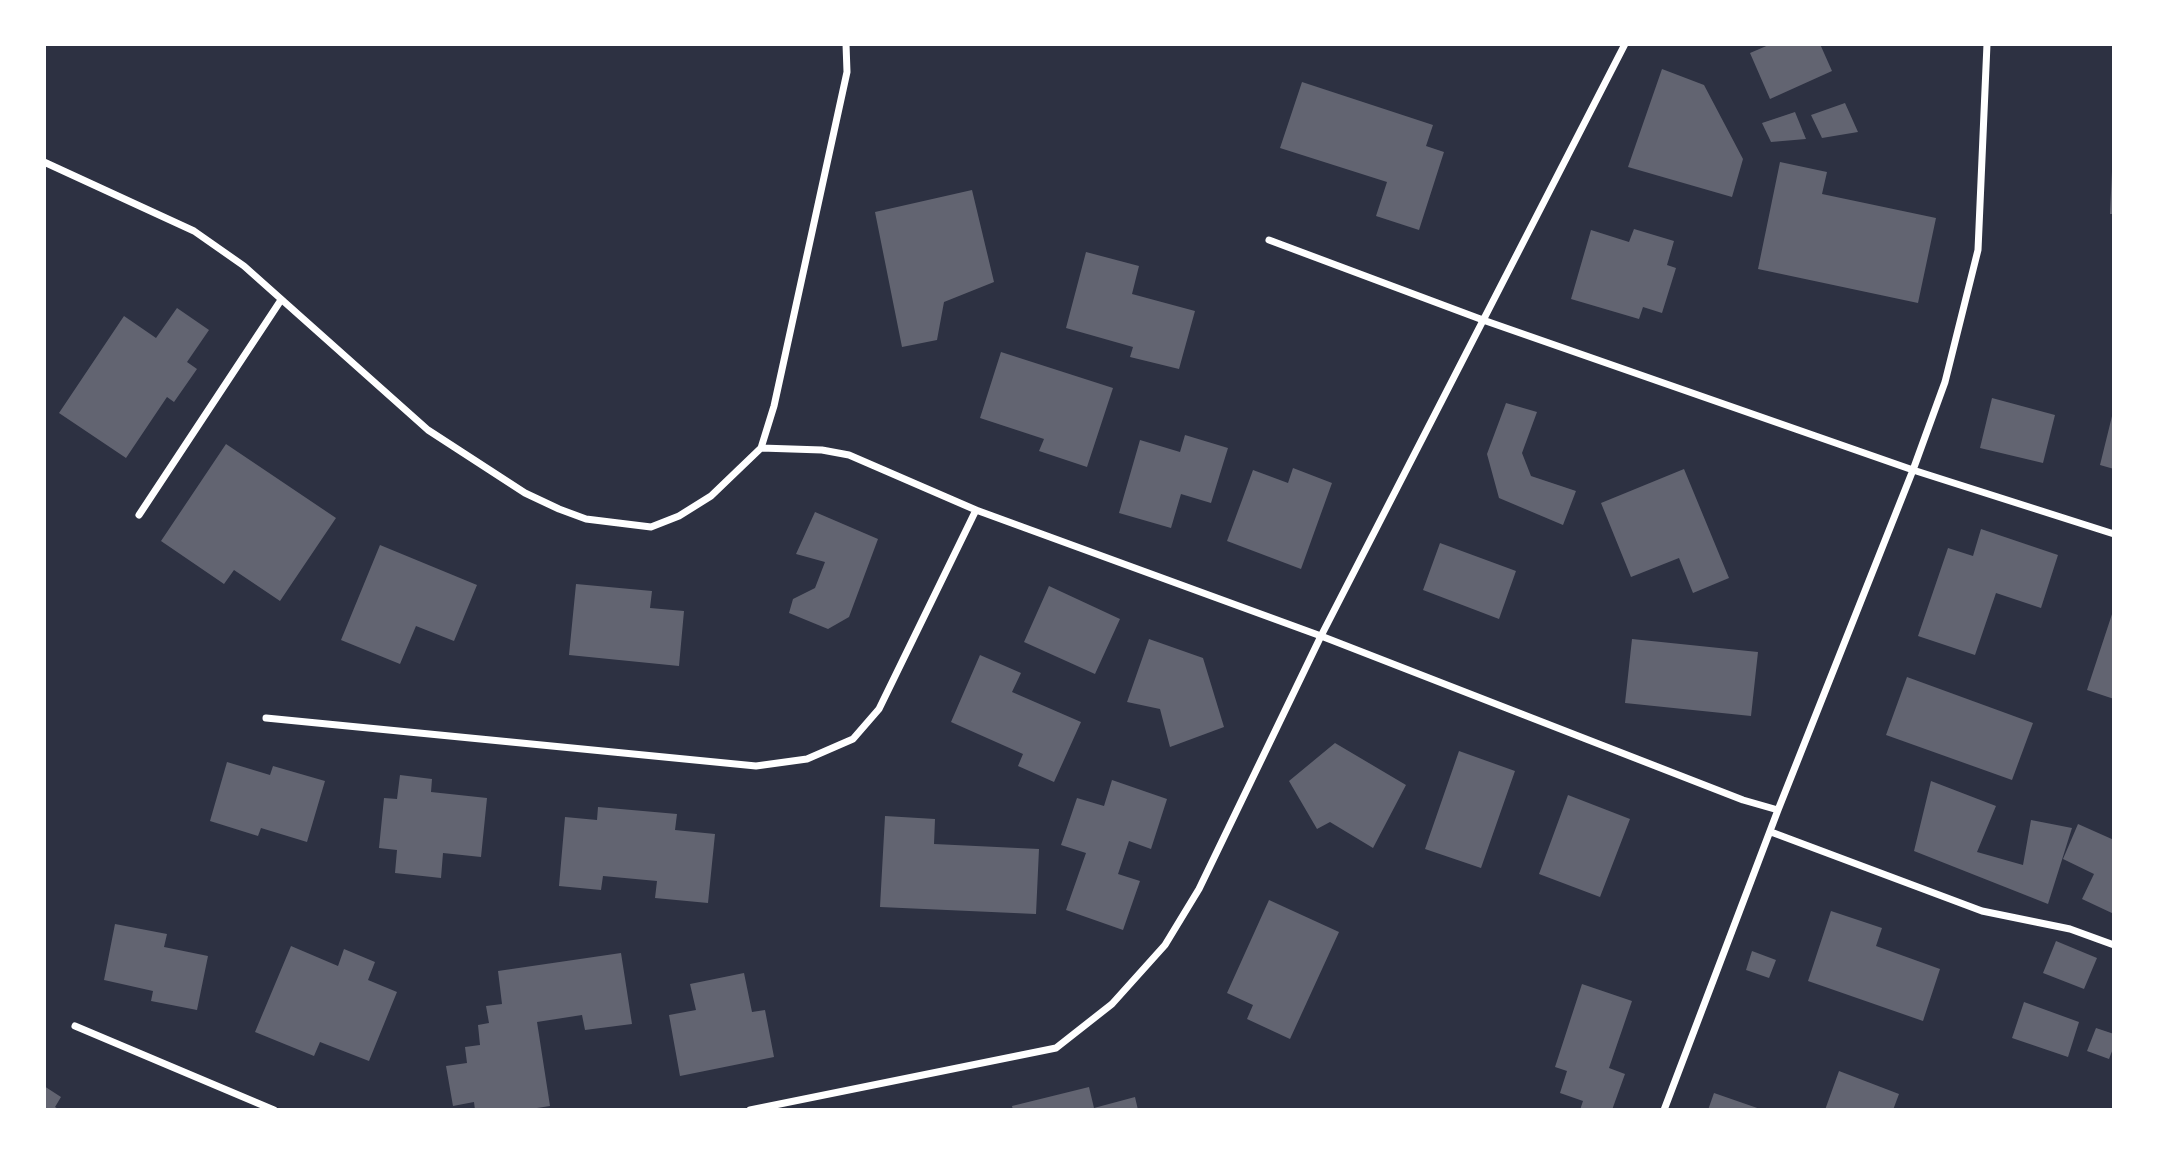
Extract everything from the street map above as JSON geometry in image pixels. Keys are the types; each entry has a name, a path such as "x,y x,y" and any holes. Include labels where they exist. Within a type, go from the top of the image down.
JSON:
{"street":[{"path":"44,162 194,231 243,266 428,430 525,493 586,519 651,527 680,516 711,496 761,448 774,406 847,72 846,44"},
{"path":"750,1110 1056,1048 1112,1004 1165,945 1199,889 1321,636 1625,44"},
{"path":"1664,1110 1945,382 1978,250 1987,44"},
{"path":"1269,240 1483,320 1913,470 2114,534"},
{"path":"139,515 281,300"},
{"path":"761,448 808,449 849,455 976,510 1321,636 1743,800 1778,810"},
{"path":"266,718 756,766 807,759 853,739 879,709 976,510"},
{"path":"1771,832 1982,911 2070,929 2114,945"},
{"path":"75,1026 274,1110"}],"building":[{"path":"1771,44 1820,44 1832,71 1770,99 1750,53"},
{"path":"1662,69 1704,85 1743,159 1732,197 1628,167"},
{"path":"1302,82 1433,125 1426,146 1444,152 1419,230 1376,216 1387,182 1280,148"},
{"path":"1845,103 1858,132 1822,138 1811,115"},
{"path":"1795,112 1806,139 1771,142 1762,123"},
{"path":"1780,162 1827,172 1822,194 1936,218 1918,303 1758,269"},
{"path":"2112,171 2114,214 2110,214"},
{"path":"972,190 994,282 944,302 937,340 902,347 875,212"},
{"path":"1634,229 1674,241 1667,265 1676,268 1662,313 1643,307 1639,319 1571,299 1591,230 1629,242"},
{"path":"1086,252 1139,266 1132,294 1195,311 1179,369 1130,357 1133,347 1066,328"},
{"path":"177,308 209,330 187,362 197,369 174,402 167,397 126,458 59,413 124,316 156,338"},
{"path":"1001,352 1113,388 1087,467 1039,451 1044,439 980,418"},
{"path":"1992,398 2055,415 2043,463 1980,448"},
{"path":"1506,403 1537,412 1522,453 1531,476 1576,491 1563,525 1499,498 1487,454"},
{"path":"2114,412 2114,469 2100,465"},
{"path":"1185,435 1228,448 1211,503 1181,494 1171,528 1119,513 1140,440 1180,452"},
{"path":"226,444 336,518 280,601 234,570 224,584 161,541"},
{"path":"1293,468 1332,483 1301,569 1227,541 1253,470 1288,483"},
{"path":"1684,469 1729,578 1693,593 1679,558 1631,577 1601,503"},
{"path":"815,512 878,539 849,617 828,629 789,613 793,599 815,588 825,562 796,554"},
{"path":"1981,529 2058,555 2041,608 1996,593 1975,655 1918,636 1948,548 1973,556"},
{"path":"1440,543 1516,571 1499,619 1423,590"},
{"path":"380,545 477,585 454,641 416,626 400,664 341,640"},
{"path":"576,584 652,591 650,608 684,611 679,666 569,655"},
{"path":"1049,586 1120,619 1095,674 1024,642"},
{"path":"2114,608 2114,699 2087,690"},
{"path":"1149,639 1203,658 1224,727 1170,747 1160,709 1127,702"},
{"path":"1632,639 1758,652 1751,716 1625,703"},
{"path":"980,655 1021,673 1012,692 1081,722 1054,782 1018,766 1023,754 951,722"},
{"path":"1907,677 2033,723 2012,780 1886,735"},
{"path":"1335,743 1406,785 1373,848 1330,822 1317,829 1289,781"},
{"path":"1459,751 1515,771 1481,868 1425,849"},
{"path":"227,762 270,775 273,766 325,781 307,842 261,828 258,836 210,821"},
{"path":"400,775 432,779 431,792 487,798 481,857 443,853 441,878 395,873 397,850 379,848 384,798 397,799"},
{"path":"1112,780 1167,799 1151,849 1129,841 1118,874 1140,881 1123,930 1066,910 1086,853 1061,845 1077,798 1104,806"},
{"path":"1931,781 1996,806 1977,852 2023,865 2031,820 2072,828 2048,904 1914,851"},
{"path":"1568,795 1630,819 1600,897 1539,874"},
{"path":"598,807 677,814 675,830 715,834 708,903 655,898 657,881 603,876 601,890 559,886 565,817 597,820"},
{"path":"885,816 935,819 934,844 1039,849 1036,914 880,907"},
{"path":"2078,824 2114,840 2114,914 2082,899 2094,874 2063,859"},
{"path":"1269,900 1339,932 1290,1039 1247,1019 1253,1005 1227,993"},
{"path":"1831,911 1882,928 1876,946 1940,969 1923,1021 1808,981"},
{"path":"115,924 167,934 164,947 208,956 197,1010 151,1001 153,991 104,980"},
{"path":"2056,941 2097,958 2084,989 2043,973"},
{"path":"291,946 338,966 344,949 375,962 368,980 397,992 369,1061 320,1042 314,1056 255,1032"},
{"path":"1752,951 1776,960 1769,978 1746,970"},
{"path":"621,953 632,1024 585,1030 582,1015 537,1022 550,1106 524,1110 475,1110 474,1102 453,1106 446,1066 467,1063 465,1047 480,1045 478,1025 489,1023 486,1006 502,1004 498,971"},
{"path":"744,973 752,1012 765,1010 774,1057 680,1076 669,1015 696,1010 690,984"},
{"path":"1582,984 1632,1001 1609,1068 1625,1074 1612,1110 1580,1110 1583,1101 1560,1093 1567,1071 1555,1067"},
{"path":"2024,1002 2079,1022 2068,1057 2012,1038"},
{"path":"2096,1028 2114,1034 2114,1046 2109,1059 2087,1051"},
{"path":"1839,1071 1899,1094 1893,1110 1825,1110"},
{"path":"44,1086 61,1097 55,1107 60,1110 44,1110"},
{"path":"1089,1087 1094,1108 1135,1097 1138,1110 1013,1110 1012,1106"},
{"path":"1714,1093 1763,1110 1708,1110"}]}
